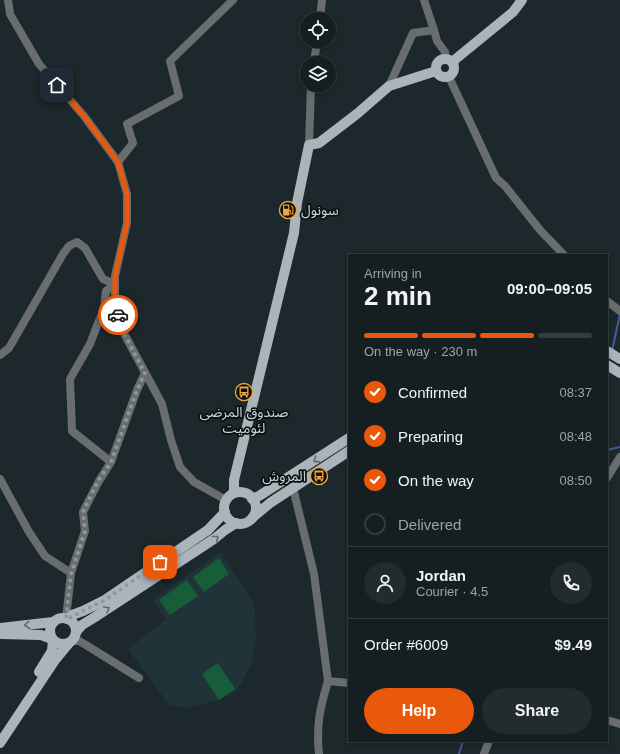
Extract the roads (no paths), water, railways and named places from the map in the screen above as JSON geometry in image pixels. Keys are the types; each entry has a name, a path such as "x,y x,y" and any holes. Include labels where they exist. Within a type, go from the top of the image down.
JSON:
{"main road":[{"path":"449,60 454,70 448,77 441,77 436,71 436,63 441,60 449,60 513,12 522,0"},
{"path":"236,524 228,519 224,505 230,497 294,233 297,203 309,145 319,143 358,113 389,86 436,71"},
{"path":"608,352 620,359"},
{"path":"608,366 620,373"},
{"path":"252,498 259,496 348,439"},
{"path":"0,743 55,660 82,625 214,539 225,530 236,524 243,524 270,503 348,452"},
{"path":"230,497 244,493 252,498 256,508 252,518"},
{"path":"0,628 67,619 105,600 208,530 225,512"},
{"path":"0,634 41,635 53,639 59,644 63,645 73,637 75,626 67,619"},
{"path":"0,731 50,656 53,639 50,630 53,622"}],"street":[{"path":"8,0 10,14 39,64 84,116 118,162 127,194 127,223 115,276 115,304 120,326 162,404 171,440 180,467 194,482 230,497"},
{"path":"118,162 133,143 128,124 179,96 170,61 233,0"},
{"path":"321,12 322,0"},
{"path":"424,0 437,41 449,60"},
{"path":"389,86 413,33 434,30"},
{"path":"448,77 496,178 505,186 540,230 563,254"},
{"path":"309,145 311,92"},
{"path":"0,355 9,348 69,246 77,242 85,248 103,279 115,284"},
{"path":"111,462 72,431 70,379 90,344 104,308 106,292 115,284"},
{"path":"608,302 619,309"},
{"path":"67,619 71,574 85,531 83,512 98,481 111,462 137,390 145,373"},
{"path":"608,476 620,457"},
{"path":"0,479 29,532 45,556 71,574"},
{"path":"293,488 314,574 328,681 319,715 317,735 319,754"},
{"path":"73,637 139,678"},
{"path":"328,681 348,683"},
{"path":"608,720 620,724"},
{"path":"484,754 489,742"}],"waterway":[{"path":"612,351 620,314"},
{"path":"608,450 620,447"},
{"path":"459,754 463,742"}],"place":[{"name":"سونول","path":"288,210"},
{"name":"صندوق المرضى لئوميت","path":"244,392"},
{"name":"المروش","path":"319,476"}]}
